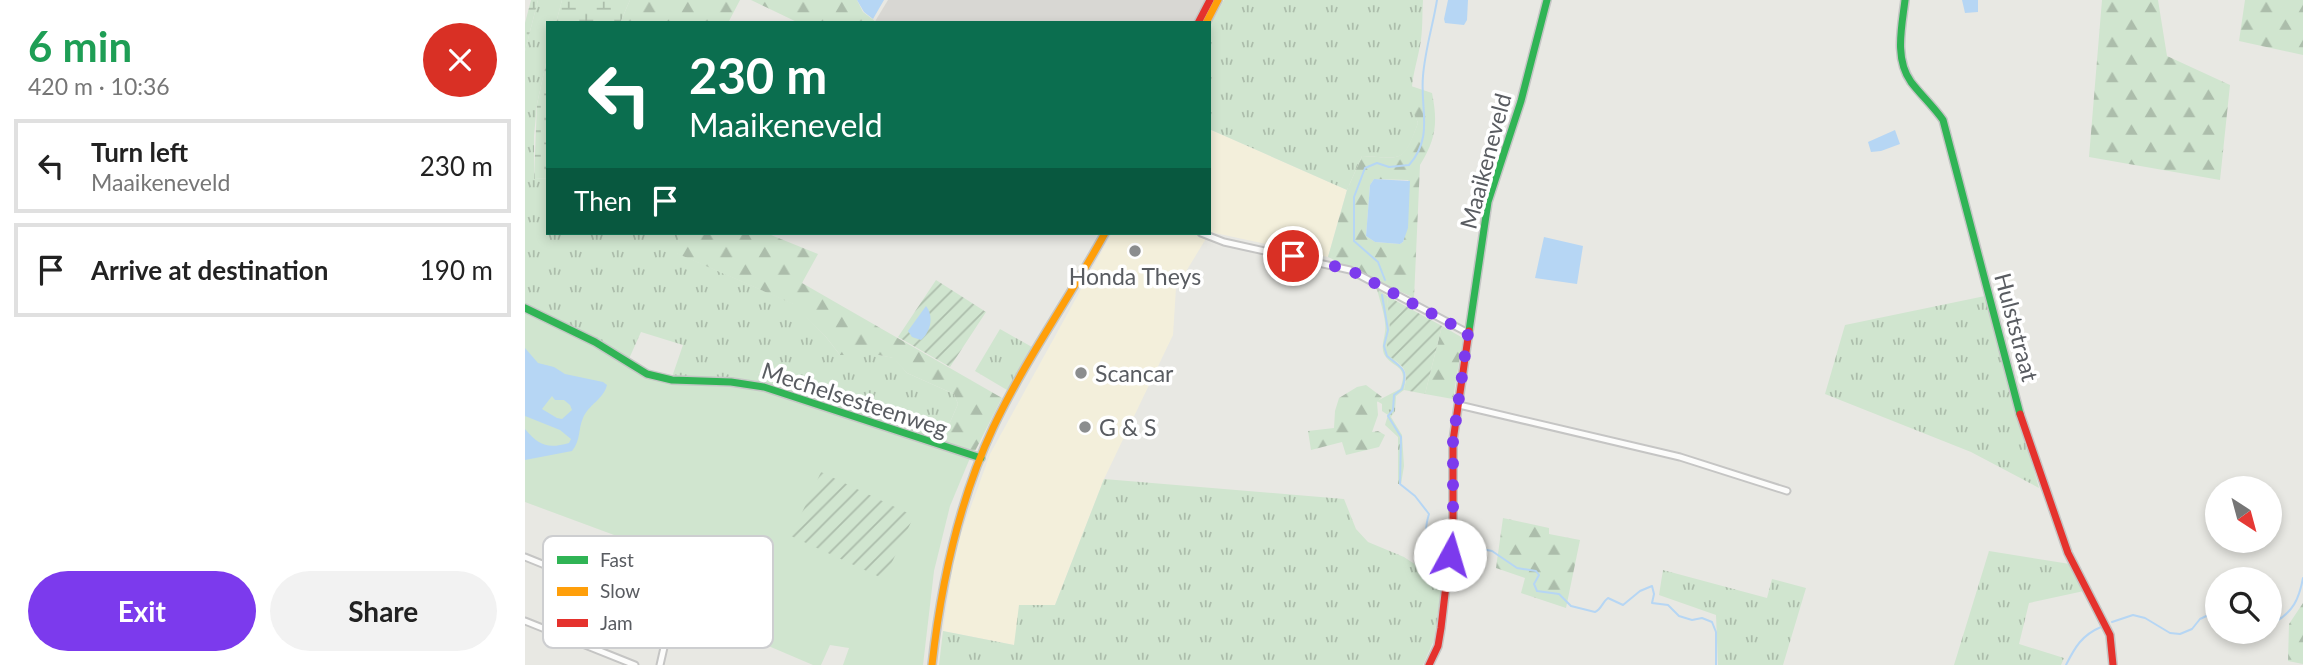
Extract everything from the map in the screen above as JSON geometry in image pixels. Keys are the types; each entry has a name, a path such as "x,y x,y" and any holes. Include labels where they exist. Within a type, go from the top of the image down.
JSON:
{"street":[{"path":"1199,21 1210,0"},
{"path":"1207,21 1218,0"},
{"name":"Maaikeneveld","path":"1429,665 1438,646 1441,628 1453,525 1453,441 1488,202 1521,101 1547,0"},
{"name":"Hulststraat","path":"1905,0 1900,51 1904,70 1909,80 1933,103 1943,120 2017,404 2068,553 2110,635 2113,665"},
{"path":"932,665 939,599 947,560 971,478 1009,398 1104,235"},
{"path":"1206,235 1224,242 1340,266 1370,279 1468,333"},
{"name":"Mechelsesteenweg","path":"525,308 595,342 647,374 672,380 731,382 764,387 981,458"},
{"path":"1459,405 1680,457 1787,491"},
{"path":"525,557 543,564"},
{"path":"525,621 543,628"},
{"path":"592,648 635,665"}],"shaded area":[{"path":"888,0 1207,0 1196,21 875,21"},
{"path":"1211,130 1347,190 1328,257 1211,232"},
{"path":"1111,235 1208,235 1176,288 1173,335 1104,479 1055,605 1014,645 943,631 953,565 961,534 990,454"}],"green space":[{"path":"531,0 538,0 525,51 525,23"},
{"path":"538,0 562,0 557,21 546,21 546,63 537,104 534,136 534,179 546,178 546,235 680,235 677,253 794,304 840,355 879,355 894,358 907,373 954,394 958,404 941,443 780,389 672,377 683,345 641,332 628,361 525,305 525,51"},
{"path":"562,0 630,0 621,21 557,21"},
{"path":"630,0 740,0 729,21 621,21"},
{"path":"751,0 857,0 863,12 875,21 795,21"},
{"path":"1224,0 1423,0 1421,40 1412,93 1418,123 1409,146 1400,156 1362,156 1347,190 1211,130 1211,23"},
{"path":"2102,0 2158,0 2167,56 2230,85 2220,180 2089,157"},
{"path":"2245,0 2303,0 2303,55 2239,41"},
{"path":"546,63 546,178 534,179 537,104"},
{"path":"1411,86 1432,93 1434,131 1420,165 1414,298 1328,257 1347,190 1362,156 1394,157 1404,152 1418,123 1411,106","holes":["1374,179 1408,180 1408,220 1403,242 1375,242 1366,236 1370,185"]},
{"path":"680,235 771,235 818,254 802,283 1002,398 973,455 941,443 958,404 954,394 907,373 893,358 879,355 840,355 793,304 676,253"},
{"path":"936,280 986,312 950,367 898,337"},
{"path":"1377,289 1387,296 1389,353 1405,373 1404,390 1396,396 1395,411 1391,417 1402,435 1404,466 1401,484 1398,484 1398,437 1385,425 1388,415 1382,411 1382,404 1377,401 1400,389 1403,375 1384,354 1385,322"},
{"path":"1387,296 1442,326 1425,394 1404,390 1404,369 1388,355 1390,329"},
{"path":"1985,296 2039,488 1971,452 1825,394 1845,325"},
{"path":"525,311 594,346 643,376 670,384 749,388 782,395 970,458 950,506 934,571 923,665 843,665 849,648 830,645 821,665 813,665 773,648 773,536 617,536 525,502"},
{"path":"1442,326 1463,338 1453,399 1425,394"},
{"path":"1000,329 1032,347 1007,390 975,371"},
{"path":"1366,385 1382,397 1377,402 1378,415 1372,432 1378,431 1385,435 1379,447 1346,455 1342,442 1311,450 1308,431 1334,428 1339,398 1357,387"},
{"path":"821,472 914,516 884,579 791,536"},
{"path":"1104,479 1344,499 1356,529 1368,542 1404,557 1425,571 1441,591 1434,640 1423,665 939,665 943,631 1014,645 1019,605 1055,605"},
{"path":"1503,518 1549,528 1549,534 1580,540 1566,608 1521,593 1525,578 1496,568"},
{"path":"1989,551 2070,564 2084,591 2029,603 2019,644 2064,658 2061,665 1954,665"},
{"path":"1663,570 1767,598 1772,579 1806,588 1783,665 1718,665 1716,615 1659,595"},
{"path":"2303,603 2303,664 2288,661 2289,624"}],"water":[{"path":"857,0 884,0 873,19 864,12"},
{"path":"1448,0 1468,0 1467,20 1464,25 1445,23"},
{"path":"1962,0 1978,0 1978,12 1965,13"},
{"path":"1895,130 1900,144 1871,152 1868,142"},
{"path":"1374,179 1410,181 1408,228 1400,244 1375,242 1366,236 1370,185"},
{"path":"1544,237 1583,246 1577,284 1535,278"},
{"path":"926,306 930,323 921,340 912,337 908,331"},
{"path":"525,348 538,363 554,367 565,374 607,385 583,418 577,443 572,451 525,460 525,429 544,445 562,445 569,443 571,439 560,430 525,416","holes":["552,396 555,400 564,400 572,410 562,419 542,409"]}],"waterway":[{"path":"1385,280 1378,262 1354,241 1354,197 1365,168 1377,163 1389,167 1409,165 1417,154 1424,133 1424,66 1437,0"},
{"path":"1382,295 1388,330 1384,346 1387,356 1400,366 1405,377 1402,389 1394,395 1393,410 1388,416 1401,437 1400,484 1415,496 1429,514 1427,534 1446,543"},
{"path":"1458,544 1492,551 1517,568 1536,571 1539,575 1534,584 1537,591 1559,594 1571,606 1595,612 1608,598 1623,605 1640,591 1652,586 1652,603 1668,605 1679,616 1692,620 1702,618 1712,622 1716,632 1716,665"},
{"path":"2282,617 2297,599 2303,578"},
{"path":"2112,622 2133,615 2145,618 2170,633 2180,634 2192,629 2205,617"},
{"path":"2066,665 2080,642 2101,627"}],"traffic: fast":[{"path":"1469,331 1488,202 1521,101 1547,0"},
{"path":"1905,0 1901,31 1902,63 1911,82 1943,120 2020,414"},
{"path":"525,308 595,342 647,374 672,380 731,382 764,387 981,458"}],"traffic: slow":[{"path":"1207,21 1218,0"},
{"path":"932,665 940,604 953,544 981,456 1019,378 1104,235"}],"traffic: jam":[{"path":"1199,21 1210,0"},
{"path":"1429,665 1438,646 1441,628 1453,525 1453,441 1469,331"},
{"path":"2020,414 2068,553 2110,635 2113,665"}],"place":[{"name":"Honda Theys","path":"1135,251"},
{"name":"Scancar","path":"1081,373"},
{"name":"G & S","path":"1085,427"}],"route":[{"path":"1293,256 1350,270 1468,333 1451,460 1453,514 1450,555"}]}
